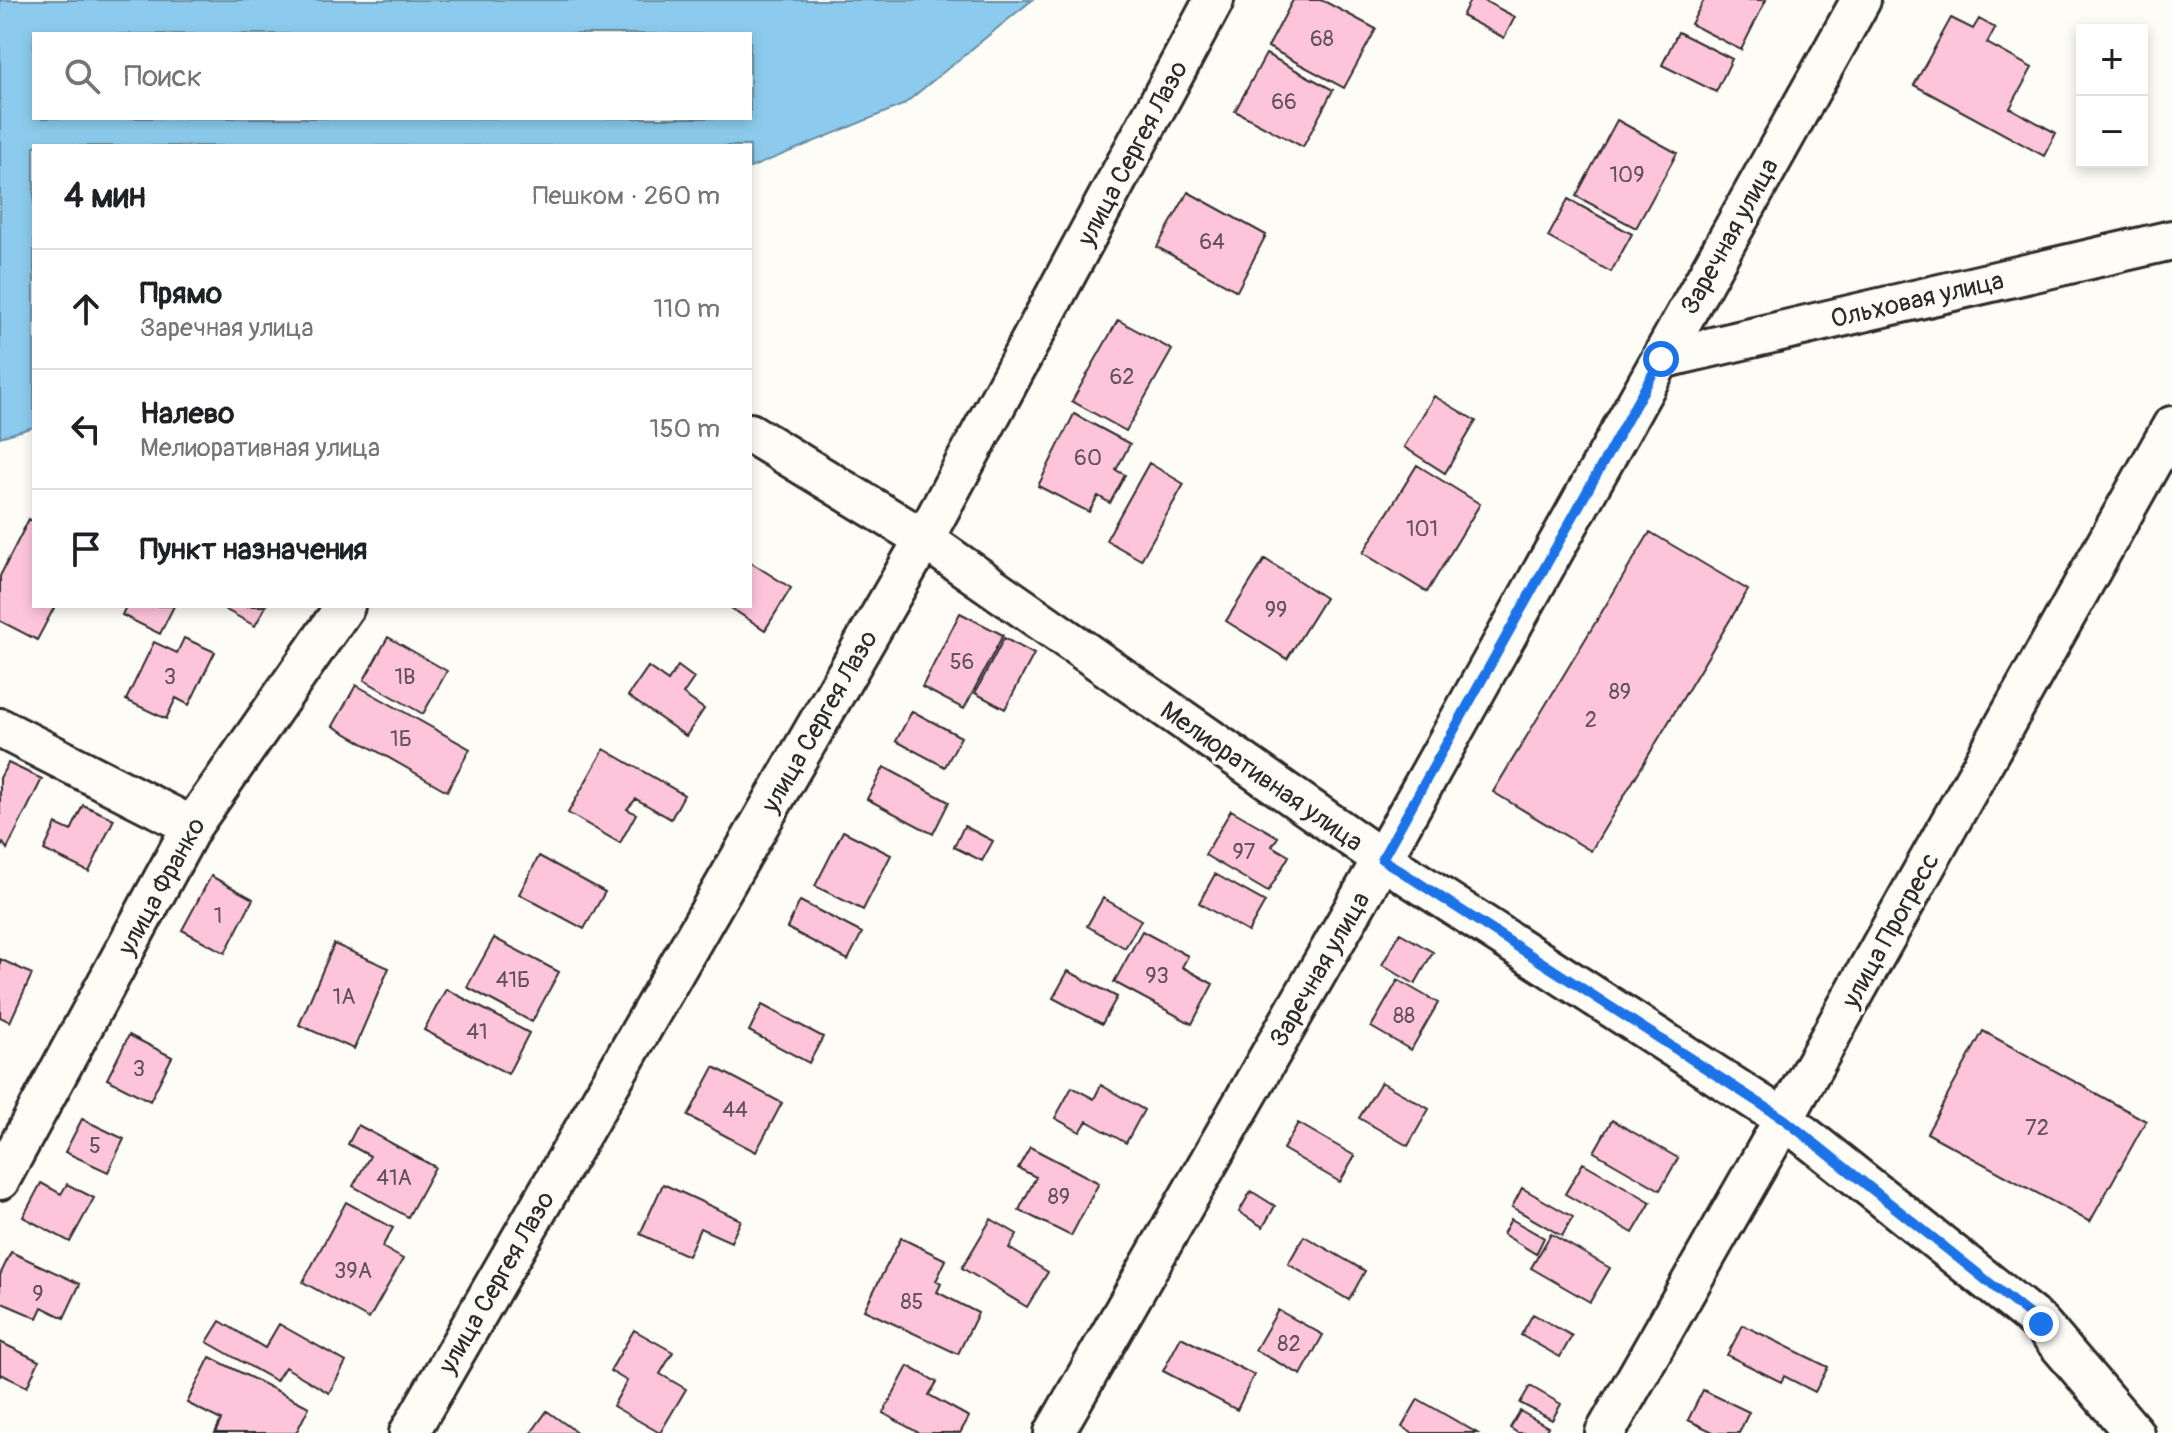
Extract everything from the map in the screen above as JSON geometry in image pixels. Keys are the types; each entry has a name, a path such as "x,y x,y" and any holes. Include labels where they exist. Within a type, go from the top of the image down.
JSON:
{"street":[{"name":"улица Сергея Лазо","path":"409,1433 924,539 1214,0"},
{"name":"Заречная улица","path":"1054,1433 1382,859 1861,0"},
{"name":"Ольховая улица","path":"1661,359 2172,240"},
{"name":"улица Прогресс","path":"1605,1433 2172,426"},
{"name":"Мелиоративная улица","path":"752,434 924,539 1382,859 1784,1119 2041,1324 2134,1433"},
{"name":"улица Франко","path":"0,1180 192,826 344,608"},
{"path":"0,728 192,826"}],"water":[{"path":"0,0 1032,0 903,105 752,167 752,144 32,144 32,428 0,437"}],"building":[{"path":"1293,0 1322,0 1376,29 1344,88 1268,47"},
{"path":"1470,0 1483,0 1515,17 1504,38 1462,16"},
{"path":"1704,0 1766,0 1741,50 1691,24"},
{"path":"1951,18 1973,29 1979,19 1995,28 1987,43 2032,68 2010,108 2056,133 2044,156 1914,85"},
{"path":"1678,32 1732,59 1716,92 1662,65"},
{"path":"1266,54 1333,90 1303,147 1235,111"},
{"path":"1617,120 1677,153 1636,228 1576,196"},
{"path":"1188,192 1266,235 1237,291 1157,247"},
{"path":"1568,199 1632,234 1611,272 1548,237"},
{"path":"1118,320 1172,350 1126,431 1072,401"},
{"path":"1434,396 1476,421 1445,473 1404,447"},
{"path":"1074,414 1130,444 1116,470 1125,475 1110,503 1098,496 1089,512 1038,486"},
{"path":"1149,463 1184,484 1141,560 1106,540"},
{"path":"1417,465 1480,504 1427,592 1363,553"},
{"path":"29,519 32,521 32,608 54,608 37,640 0,621 0,576"},
{"path":"1650,532 1748,590 1591,851 1493,792"},
{"path":"1265,559 1325,598 1287,659 1226,621"},
{"path":"752,563 791,588 765,630 731,608 752,608"},
{"path":"125,608 173,608 160,634 122,615"},
{"path":"223,608 265,608 255,626"},
{"path":"960,613 1003,635 964,709 922,687"},
{"path":"388,637 447,671 423,714 364,680"},
{"path":"184,638 215,652 189,705 176,698 166,719 126,700 154,642 177,653"},
{"path":"1004,638 1034,654 1005,709 975,693"},
{"path":"678,666 694,678 683,694 704,709 686,736 628,696 648,667 668,681"},
{"path":"356,685 470,749 447,791 333,726"},
{"path":"912,711 961,737 945,767 896,741"},
{"path":"604,749 684,795 671,819 636,799 627,809 636,814 620,843 568,813"},
{"path":"8,763 42,779 7,849 3,843 0,849 0,778"},
{"path":"884,767 949,802 933,834 867,799"},
{"path":"83,805 114,819 89,872 44,850 56,824 71,831"},
{"path":"1231,810 1278,837 1272,846 1289,856 1268,892 1205,855"},
{"path":"964,826 993,841 982,861 954,847"},
{"path":"843,831 891,855 863,910 815,886"},
{"path":"539,856 605,892 584,929 519,894"},
{"path":"1215,874 1265,902 1248,932 1199,903"},
{"path":"211,876 253,899 225,953 182,930"},
{"path":"1103,898 1141,920 1125,948 1087,926"},
{"path":"800,901 862,933 848,960 787,928"},
{"path":"1142,931 1188,956 1182,967 1213,984 1192,1024 1114,982"},
{"path":"1400,933 1433,952 1415,984 1382,965"},
{"path":"494,938 559,972 532,1022 467,987"},
{"path":"334,944 389,968 354,1049 299,1025"},
{"path":"0,959 32,974 10,1022 0,1017"},
{"path":"1068,971 1117,997 1102,1024 1053,998"},
{"path":"1398,980 1438,1003 1411,1050 1371,1027"},
{"path":"446,989 529,1033 508,1074 424,1030"},
{"path":"762,1005 823,1037 809,1063 749,1031"},
{"path":"1983,1031 2146,1121 2090,1222 1927,1133"},
{"path":"129,1035 172,1057 150,1101 107,1079"},
{"path":"714,1067 782,1103 756,1152 688,1116"},
{"path":"1381,1082 1429,1109 1408,1146 1359,1118"},
{"path":"1101,1085 1144,1110 1126,1143 1087,1121 1080,1132 1055,1118 1072,1087 1094,1099"},
{"path":"82,1119 124,1139 108,1172 65,1152"},
{"path":"1612,1120 1678,1158 1660,1190 1594,1152"},
{"path":"1298,1123 1355,1156 1340,1182 1283,1149"},
{"path":"358,1125 435,1167 408,1217 353,1186 370,1156 348,1144"},
{"path":"1030,1147 1099,1183 1071,1236 1019,1210 1036,1177 1018,1168"},
{"path":"1583,1163 1651,1202 1633,1233 1565,1194"},
{"path":"41,1183 61,1194 67,1184 94,1198 70,1242 23,1217"},
{"path":"663,1184 741,1220 731,1242 700,1228 688,1256 640,1234"},
{"path":"1522,1188 1573,1217 1562,1236 1512,1207"},
{"path":"1251,1191 1275,1206 1263,1227 1239,1212"},
{"path":"346,1202 393,1228 382,1247 403,1259 369,1319 303,1282"},
{"path":"991,1219 1017,1234 1009,1248 1048,1272 1027,1307 962,1268"},
{"path":"1511,1219 1544,1238 1536,1254 1503,1234"},
{"path":"1551,1234 1610,1268 1590,1302 1531,1268"},
{"path":"1304,1236 1365,1271 1349,1300 1288,1264"},
{"path":"901,1238 946,1260 936,1281 941,1284 937,1292 978,1313 958,1354 864,1310"},
{"path":"11,1252 80,1284 64,1318 42,1307 37,1318 0,1302 0,1275"},
{"path":"1278,1310 1323,1335 1301,1375 1255,1350"},
{"path":"1533,1314 1572,1336 1560,1357 1521,1335"},
{"path":"220,1321 265,1348 279,1324 346,1362 329,1393 285,1367 276,1381 207,1342"},
{"path":"1743,1325 1828,1367 1815,1392 1784,1376 1781,1382 1727,1355"},
{"path":"634,1330 673,1352 660,1374 686,1389 660,1433 613,1406 627,1381 610,1371"},
{"path":"1181,1337 1254,1375 1237,1410 1163,1371"},
{"path":"0,1342 39,1361 27,1387 1,1374 0,1377"},
{"path":"210,1357 309,1407 296,1433 215,1433 221,1420 187,1403"},
{"path":"908,1366 937,1382 929,1395 969,1417 960,1433 919,1433 883,1413"},
{"path":"1530,1386 1561,1404 1552,1420 1520,1403"},
{"path":"1703,1390 1749,1412 1739,1433 1715,1433 1688,1420"},
{"path":"1418,1399 1477,1433 1412,1433 1402,1427"},
{"path":"547,1411 578,1433 531,1433"},
{"path":"1520,1411 1548,1427 1544,1433 1518,1433 1510,1428"}],"route":[{"path":"1661,359 1382,859 1784,1119 2041,1324"}]}
